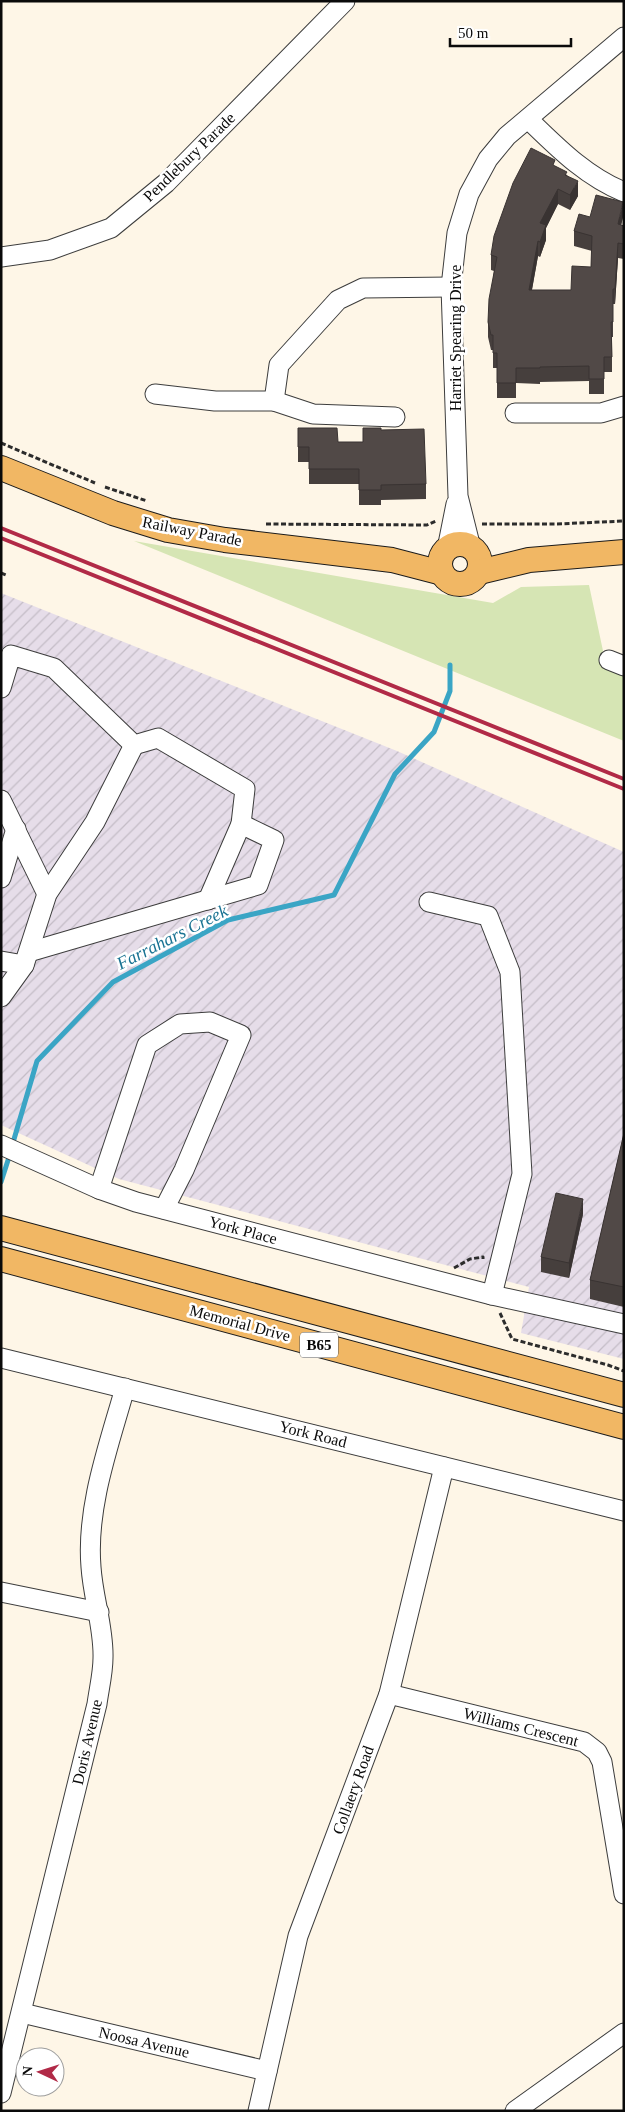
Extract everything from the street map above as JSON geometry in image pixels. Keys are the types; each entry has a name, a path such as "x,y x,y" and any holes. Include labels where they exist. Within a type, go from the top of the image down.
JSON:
{"main road":[{"name":"Railway Parade","path":"1,468 113,513 168,530 225,540 392,560 444,559"},
{"path":"475,557 473,579 461,584 448,580 444,559 460,544 475,557 529,560 624,552"},
{"name":"Memorial Drive","path":"11,1231 624,1395"},
{"name":"Memorial Drive","path":"8,1261 624,1427"}],"street":[{"name":"Pendlebury Parade","path":"1,257 50,250 111,228 166,183 345,1"},
{"name":"Harriet Spearing Drive","path":"444,559 458,525 451,287 457,233 469,194 488,159 507,136 624,37"},
{"path":"528,119 572,162 624,192"},
{"path":"274,401 279,365 338,300 363,288 451,287"},
{"path":"155,394 215,401 274,401 313,414 395,417"},
{"path":"515,413 601,413 624,406"},
{"name":"Harriet Spearing Drive","path":"458,525 475,557"},
{"path":"1,688 11,655 54,668 134,745"},
{"path":"1,997 27,958 47,894 95,822 134,745 158,738 245,789 241,824 208,900"},
{"path":"1,800 47,894"},
{"path":"1,961 27,958 258,885 274,840 241,824"},
{"path":"1,878 16,829"},
{"path":"429,902 488,916 510,972 522,1174 492,1295"},
{"path":"99,1188 147,1045 180,1024 210,1022 241,1035 184,1170 164,1209"},
{"name":"York Place","path":"1,1145 99,1188 164,1209 492,1295 624,1324"},
{"name":"York Road","path":"1,1358 624,1511"},
{"name":"Doris Avenue","path":"1,2093 97,1704 103,1658 99,1612 91,1567 93,1515 108,1448 125,1388"},
{"name":"Collaery Road","path":"258,2111 298,1936 388,1694 444,1467"},
{"path":"1,1592 99,1612"},
{"name":"Williams Crescent","path":"388,1694 584,1742 597,1752 602,1762 624,1894"},
{"name":"Noosa Avenue","path":"22,2012 267,2071"},
{"path":"515,2111 624,2033"}],"path":[{"path":"1,444 103,486 150,502"},
{"path":"263,524 427,525 442,518 458,525 624,521"},
{"path":"1,573 6,575"},
{"path":"492,1295 512,1339 519,1343 608,1365 624,1371"}],"shaded area":[{"path":"1,593 397,751 624,852 624,1359 521,1333 529,1287 119,1179 1,1125"}],"green space":[{"path":"134,541 493,603 521,587 589,585 606,665 624,672 624,741"}],"building":[{"path":"531,148 555,160 553,165 567,172 565,175 578,181 570,195 558,189 540,223 546,225 540,242 538,241 529,290 571,290 572,266 591,267 592,236 574,231 579,214 590,217 596,195 623,202 618,224 624,226 624,244 618,243 615,289 613,289 613,322 611,322 612,357 604,357 604,379 589,379 589,366 540,367 516,368 516,383 497,383 497,353 493,353 493,335 491,335 488,322 489,299 497,257 491,255 494,236 513,183"},
{"path":"298,428 337,428 338,442 363,442 363,428 381,428 381,430 424,429 426,484 381,485 381,490 359,490 359,469 309,469 309,447 298,447"},
{"path":"624,1133 624,1287 590,1280"},
{"path":"556,1193 583,1199 569,1263 541,1257"}],"waterway":[{"name":"Farrahars Creek","path":"12,1146 37,1061 113,982 228,920 334,895 395,774 434,732 450,691 450,665"},
{"name":"Farrahars Creek","path":"1,1182 10,1154"}],"railway":[{"path":"1,528 624,779"},
{"path":"1,538 624,789"}]}
